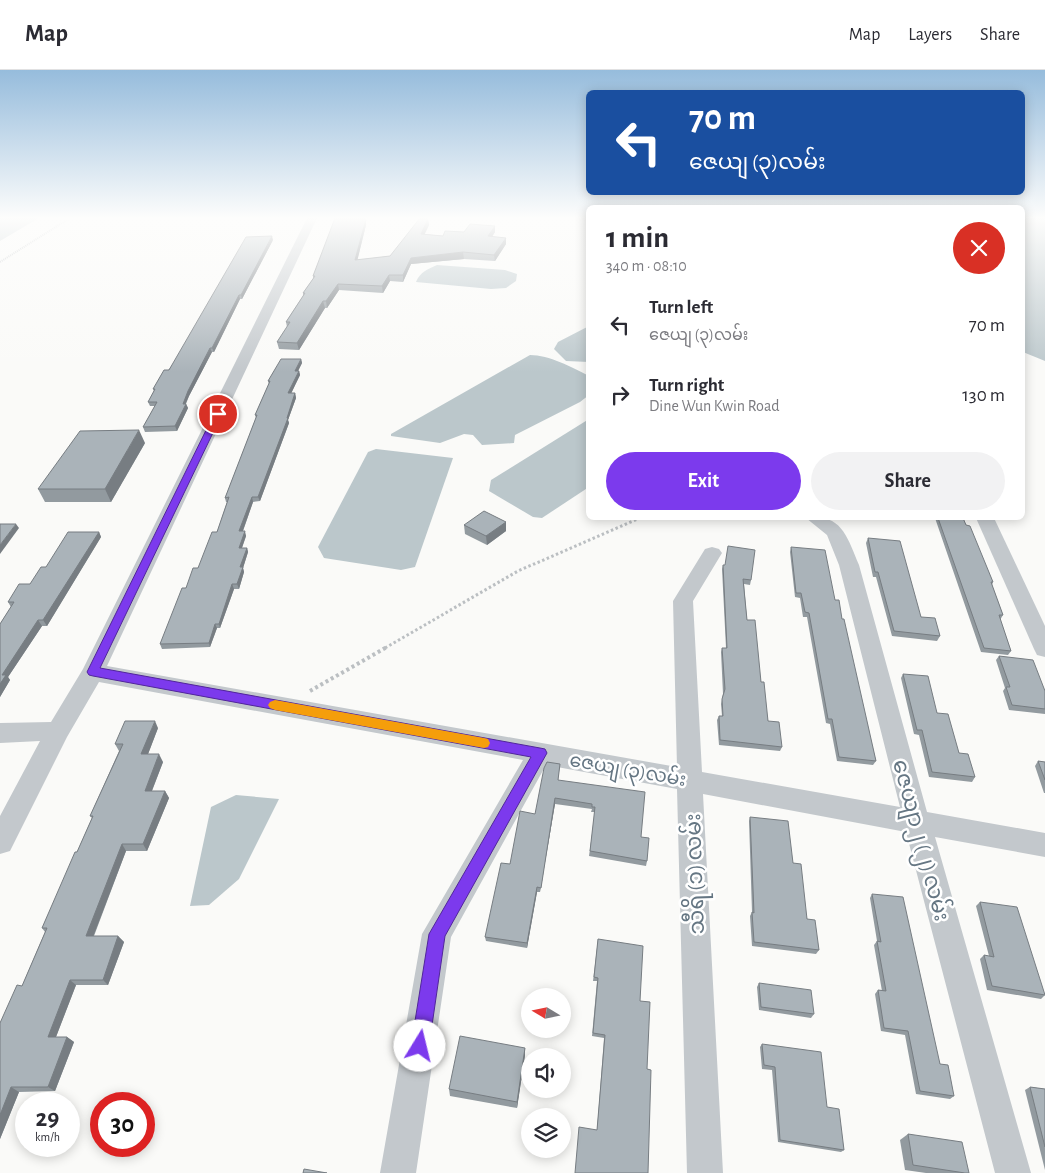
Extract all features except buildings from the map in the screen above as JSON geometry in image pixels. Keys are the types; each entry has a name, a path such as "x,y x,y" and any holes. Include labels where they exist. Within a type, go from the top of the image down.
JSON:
{"street":[{"path":"0,842 58,731 93,672 287,269"},
{"name":"ဇေယျာ၂ (၂) လမ်း","path":"818,520 835,532 849,565 1013,1173"},
{"path":"985,520 1045,649"},
{"name":"သီရိ (၁) လမ်း","path":"705,1173 683,601 712,553"},
{"name":"ဇေယျ (၃)လမ်း","path":"93,672 1045,845"},
{"path":"0,733 58,731"},
{"path":"398,1173 437,934 540,753"}],"path":[{"path":"280,706 518,571 635,520"}],"shaded area":[{"path":"498,269 517,274 516,281 506,288 491,289 416,282 422,273 427,270"},
{"path":"1025,269 1045,269 1045,361 1025,353"},
{"path":"586,328 586,362 566,361 554,349 558,342"},
{"path":"530,355 553,359 586,374 586,397 515,435 514,443 482,445 473,435 464,434 440,443 391,436 391,434"},
{"path":"586,421 586,489 542,518 533,517 489,491 491,480"},
{"path":"376,449 453,458 415,567 401,570 324,558 318,547 368,452"},
{"path":"236,795 279,799 239,879 209,905 190,906 211,807"}],"slow traffic":[{"path":"275,705 484,743"}],"route":[{"path":"218,414 93,672 540,753 437,934 420,1046"}]}
